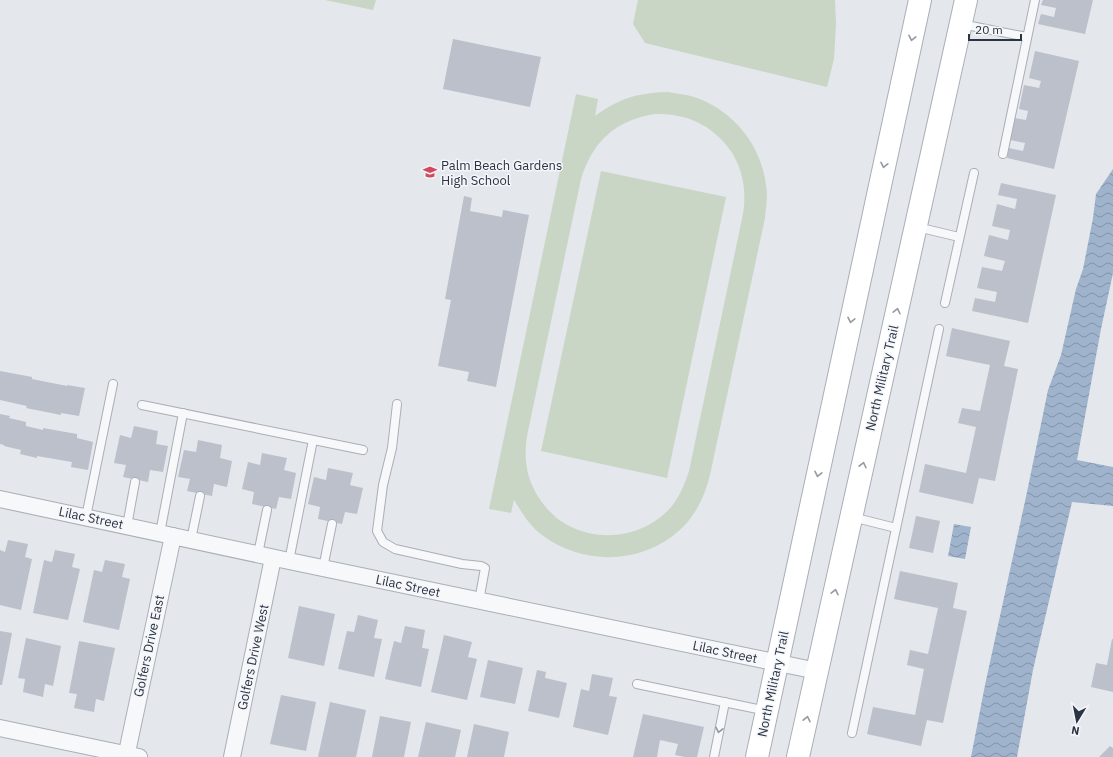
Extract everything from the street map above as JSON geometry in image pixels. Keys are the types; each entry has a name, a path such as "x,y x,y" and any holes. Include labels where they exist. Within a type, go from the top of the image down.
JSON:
{"main road":[{"name":"North Military Trail","path":"757,757 920,0"},
{"name":"North Military Trail","path":"798,757 966,0"}],"street":[{"name":"Lilac Street","path":"0,499 274,558 817,671"},
{"name":"Golfers Drive East","path":"130,756 166,534"},
{"name":"Golfers Drive West","path":"232,757 274,558"},
{"path":"0,728 130,756"}],"lane":[{"path":"1003,154 1035,0"},
{"path":"960,24 1027,37"},
{"path":"945,303 974,173"},
{"path":"916,227 959,237"},
{"path":"852,733 939,329"},
{"path":"86,517 112,384"},
{"path":"397,404 392,448 383,485 377,531 383,542 395,549 485,568 479,601"},
{"path":"142,405 363,450"},
{"path":"166,534 184,413"},
{"path":"274,558 313,440"},
{"path":"127,526 135,482"},
{"path":"191,540 200,496"},
{"path":"267,510 274,558"},
{"path":"851,517 896,528"},
{"path":"323,568 332,524"},
{"path":"637,684 767,711"},
{"path":"714,757 725,702"}],"green space":[{"path":"325,0 376,0 373,10"},
{"path":"638,0 835,0 836,24 834,59 827,87 645,43 633,24"},
{"path":"668,92 700,99 713,105 725,113 745,133 759,157 763,171 767,193 765,218 710,475 700,504 690,519 675,534 658,545 639,553 619,557 599,557 579,553 560,546 542,535 530,523 514,500 511,513 489,509 576,94 598,99 595,116 621,101 638,95","holes":["654,114 675,115 689,119 700,123 719,137 734,156 739,166 744,186 743,214 689,471 682,489 672,506 658,519 642,528 625,533 607,535 589,533 572,528 557,518 540,500 534,490 528,473 526,454 527,436 581,179 586,166 592,154 607,135 628,122 640,117"]},
{"path":"601,171 726,197 667,478 541,451"}],"water":[{"path":"1113,169 1113,273 1077,460 1113,467 1113,506 1072,502 1033,670 1017,757 971,757 1048,390 1061,355 1076,289 1083,269 1096,194"},
{"path":"954,524 971,527 965,559 948,556"}],"building":[{"path":"1043,0 1093,0 1085,34 1038,24 1041,14 1054,17 1056,8 1041,5"},
{"path":"453,39 541,57 530,107 443,89"},
{"path":"1035,51 1079,61 1054,169 1007,158 1009,148 1023,151 1025,143 1010,140 1015,118 1026,120 1028,111 1019,109 1024,85 1039,88 1041,81 1029,78"},
{"path":"1001,183 1056,195 1028,323 972,311 975,298 995,302 997,292 977,288 982,267 1002,271 1005,261 984,256 989,235 1008,240 1010,230 992,226 997,204 1015,209 1017,199 998,195"},
{"path":"464,196 472,198 470,211 502,217 503,210 529,215 496,387 467,381 469,372 438,366 451,300 445,299"},
{"path":"952,328 1010,341 1004,366 1018,369 995,481 979,478 973,504 919,492 925,464 966,473 976,427 958,423 962,408 980,411 990,365 946,356"},
{"path":"0,371 67,386 85,388 79,416 61,413 61,415 26,408 27,406 0,400"},
{"path":"0,414 26,422 26,426 43,430 43,428 77,434 77,438 93,442 88,470 71,467 72,462 37,456 37,458 20,454 21,450 0,444"},
{"path":"134,426 158,431 156,444 168,446 163,472 150,470 148,482 123,477 126,465 114,463 120,435 131,438"},
{"path":"198,440 222,445 220,458 232,461 227,487 214,484 212,496 187,491 190,479 178,477 184,450 196,452"},
{"path":"262,453 287,458 284,470 296,473 291,499 279,497 276,509 252,504 254,492 242,489 248,462 260,465"},
{"path":"328,468 353,473 350,485 363,488 357,514 345,512 342,524 318,519 320,507 308,504 314,477 326,480"},
{"path":"916,516 940,521 933,553 909,548"},
{"path":"8,540 28,544 25,557 32,559 21,610 0,605 0,550 5,552"},
{"path":"55,550 75,554 72,567 80,569 68,620 33,613 44,560 52,562"},
{"path":"105,560 125,564 122,577 130,579 119,630 83,622 94,570 102,572"},
{"path":"900,571 958,583 953,608 967,611 943,723 927,720 921,746 867,734 873,707 915,715 924,669 907,665 910,650 928,654 938,608 894,599"},
{"path":"299,606 335,614 324,666 288,658"},
{"path":"358,615 378,620 374,638 382,639 374,677 338,669 347,631 354,632"},
{"path":"405,626 425,630 422,648 429,649 421,687 385,679 394,641 401,643"},
{"path":"0,631 12,633 2,685 0,685"},
{"path":"444,635 472,642 468,657 477,659 467,700 431,692"},
{"path":"26,638 61,646 53,686 45,684 43,697 23,692 25,679 18,678"},
{"path":"1112,639 1113,692 1091,687 1096,663 1107,665"},
{"path":"79,641 115,648 104,701 96,699 94,712 74,708 77,694 69,693"},
{"path":"488,660 523,668 515,704 480,697"},
{"path":"537,670 546,672 545,678 567,683 559,718 528,711"},
{"path":"592,674 613,678 609,696 617,697 608,735 573,727 581,689 589,691"},
{"path":"281,695 316,702 306,751 270,744"},
{"path":"330,702 366,710 356,757 318,757"},
{"path":"643,714 704,727 697,757 675,755 678,744 660,740 657,757 633,757"},
{"path":"380,716 411,722 404,757 372,757"},
{"path":"426,722 461,730 455,757 418,757"},
{"path":"474,724 509,732 504,757 467,757"},
{"path":"1110,746 1113,748 1113,757 1099,757"}],"place":[{"name":"Palm Beach Gardens High School","path":"430,172"}]}
